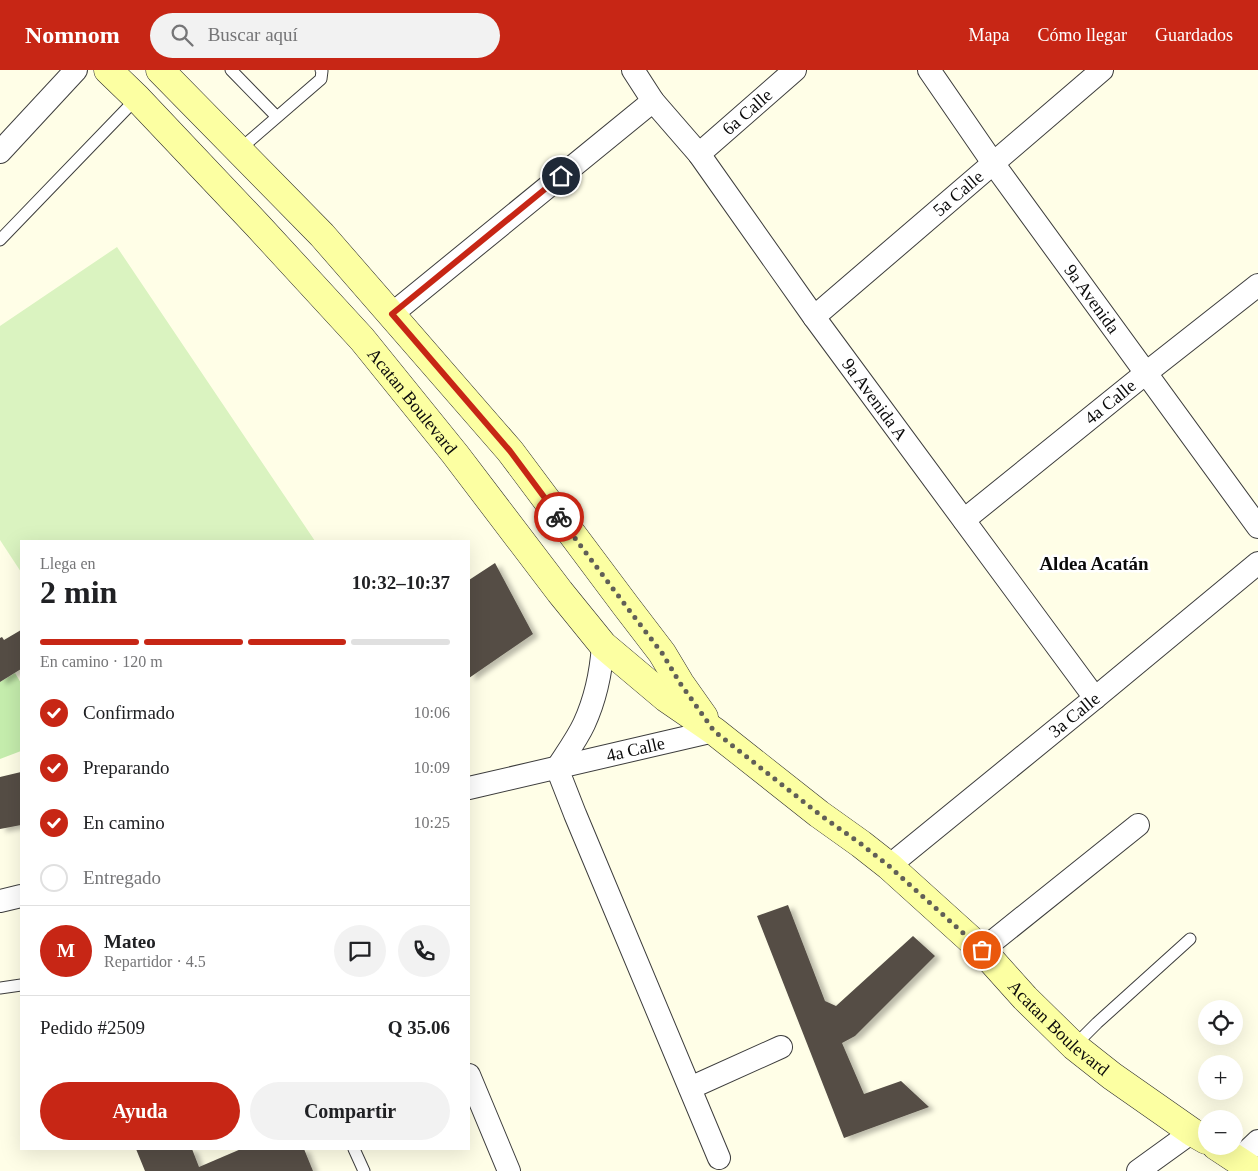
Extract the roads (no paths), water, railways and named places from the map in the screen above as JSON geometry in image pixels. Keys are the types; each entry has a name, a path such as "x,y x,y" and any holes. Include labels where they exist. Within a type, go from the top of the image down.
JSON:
{"main road":[{"name":"Acatan Boulevard","path":"108,70 259,227 362,339 455,454 560,592 603,645 673,690 714,731 819,814 889,866 982,950 1025,998 1074,1046 1112,1076 1198,1135"},
{"name":"Acatan Boulevard","path":"160,70 322,235 510,451 662,653 673,690"}],"street":[{"path":"0,152 76,70"},
{"path":"392,314 653,101 633,70"},
{"name":"6a Calle","path":"699,154 795,70"},
{"name":"9a Avenida","path":"929,70 993,163 1258,527"},
{"name":"5a Calle","path":"814,317 1102,70"},
{"name":"9a Avenida A","path":"653,101 699,154 814,317 1095,698"},
{"name":"4a Calle","path":"964,520 1258,285"},
{"name":"3a Calle","path":"889,866 1258,563"},
{"path":"603,645 601,671 596,696 584,726 557,768 719,1158"},
{"name":"4a Calle","path":"470,788 714,731"},
{"path":"982,950 1138,825"},
{"path":"0,901 20,896"},
{"path":"690,1088 781,1047"},
{"path":"470,1077 510,1171"},
{"path":"1138,1171 1198,1137"},
{"path":"1236,1159 1258,1141"}],"lane":[{"path":"231,70 277,117"},
{"path":"238,150 321,79 321,70"},
{"path":"0,240 137,98"},
{"path":"1074,1046 1190,939"},
{"path":"0,988 20,985"},
{"path":"354,1150 364,1171"}],"district":[{"name":"Aldea Acatán","path":"1094,563"}]}
